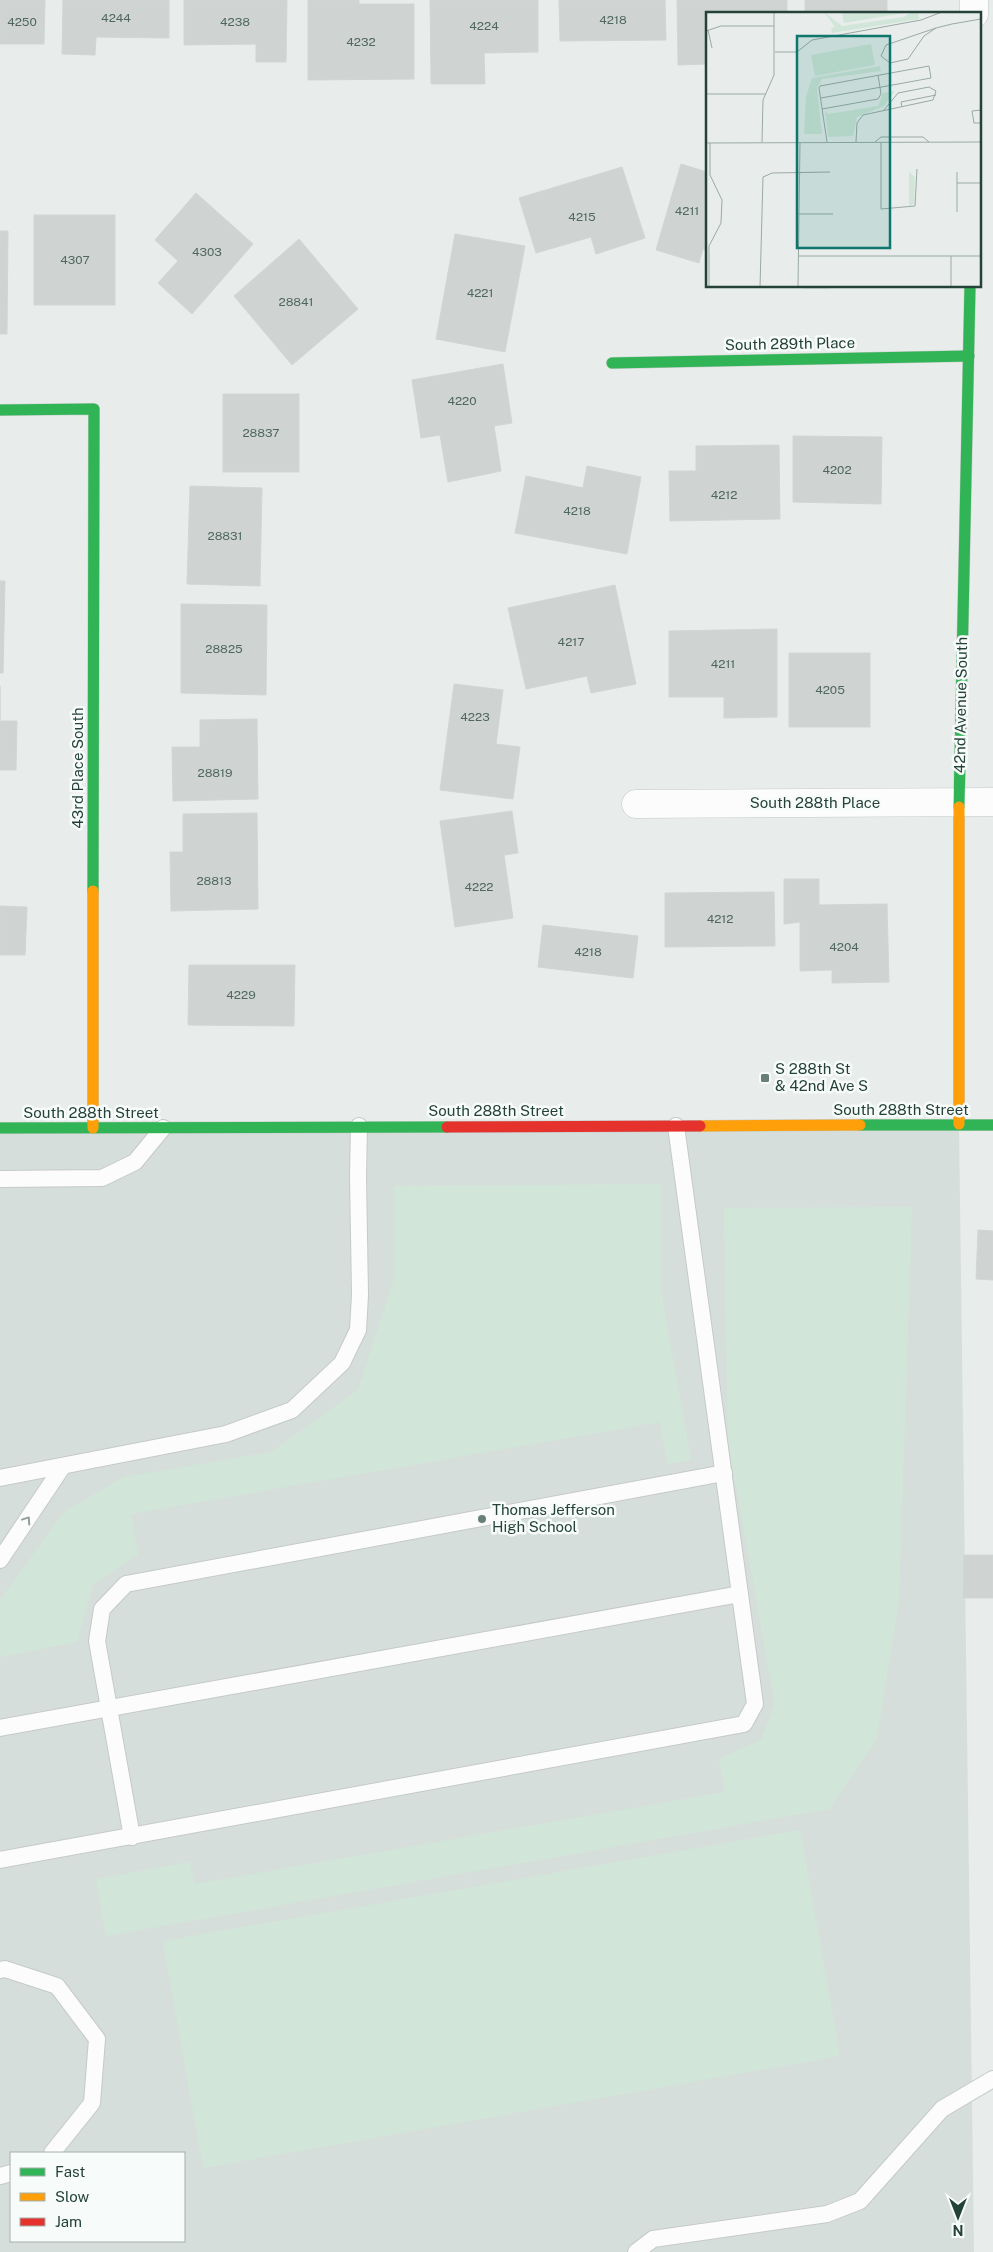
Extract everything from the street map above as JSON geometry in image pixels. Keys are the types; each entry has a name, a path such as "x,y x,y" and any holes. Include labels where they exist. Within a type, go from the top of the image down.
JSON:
{"street":[{"name":"42nd Avenue South","path":"958,1124 958,803 970,288"},
{"name":"South 289th Place","path":"612,363 969,356"},
{"name":"43rd Place South","path":"0,410 94,409 93,1128"},
{"name":"South 288th Place","path":"636,804 993,802"},
{"name":"South 288th Street","path":"0,1128 993,1125"}],"lane":[{"path":"0,1478 226,1434 292,1410 342,1363 358,1330 360,1304 360,1126"},
{"path":"0,1860 744,1724 755,1704 676,1126"},
{"path":"0,1179 102,1178 135,1162 163,1128"},
{"path":"0,1560 63,1466"},
{"path":"132,1837 98,1640 102,1609 126,1584 724,1473"},
{"path":"0,1728 740,1594"},
{"path":"0,1970 5,1969 57,1986 97,2039 92,2103 53,2152"},
{"path":"636,2252 653,2239 827,2214 860,2202 942,2108 992,2079"}],"shaded area":[{"name":"Thomas Jefferson High School","path":"959,1124 974,2252 0,2252 0,1128"}],"green space":[{"path":"662,1184 662,1297 691,1460 667,1464 660,1422 131,1514 138,1554 93,1585 77,1642 0,1657 0,1600 64,1512 124,1477 271,1452 358,1390 394,1279 394,1186"},
{"path":"912,1207 899,1599 877,1739 829,1809 106,1936 96,1879 190,1862 195,1884 725,1792 719,1759 761,1740 775,1705 728,1441 724,1208"},
{"path":"800,1830 840,2056 203,2168 163,1941"}],"building":[{"path":"0,0 45,0 44,44 0,44"},
{"path":"63,0 169,0 169,38 96,37 95,55 62,54"},
{"path":"184,0 287,0 286,62 256,62 256,44 184,45"},
{"path":"308,0 359,0 359,4 414,4 414,79 308,80"},
{"path":"430,0 538,0 538,52 484,53 485,84 431,84"},
{"path":"559,0 665,0 666,40 560,41"},
{"path":"677,0 787,0 787,12 706,12 706,64 678,65"},
{"path":"805,0 887,0 887,12 805,12"},
{"path":"681,164 706,172 706,250 703,249 699,263 656,250"},
{"path":"622,167 645,238 596,254 591,237 536,253 519,198"},
{"path":"196,193 253,244 192,314 158,283 178,261 155,240"},
{"path":"34,215 115,215 115,305 34,305"},
{"path":"0,231 8,231 7,334 0,334"},
{"path":"455,234 525,246 505,352 436,339"},
{"path":"299,239 358,309 292,365 234,296"},
{"path":"503,364 512,423 494,426 501,471 448,482 440,435 421,438 412,380"},
{"path":"223,394 299,394 299,472 223,472"},
{"path":"793,436 882,437 881,504 793,502"},
{"path":"779,445 780,519 670,521 669,471 696,471 696,446"},
{"path":"587,466 641,477 627,554 515,533 526,476 583,488"},
{"path":"190,486 262,488 260,586 187,584"},
{"path":"0,581 5,581 3,673 0,673"},
{"path":"615,585 636,684 591,693 587,676 526,689 508,608"},
{"path":"181,604 267,605 266,695 181,693"},
{"path":"777,629 777,717 724,718 724,697 669,697 669,631"},
{"path":"789,653 870,653 870,727 789,727"},
{"path":"454,684 503,690 496,744 520,747 513,799 440,790"},
{"path":"257,719 258,799 173,801 172,747 200,747 200,720"},
{"path":"0,721 17,721 16,770 0,770"},
{"path":"512,811 518,853 504,855 513,918 455,927 440,821"},
{"path":"257,813 258,909 171,911 170,852 183,852 183,814"},
{"path":"784,879 819,879 819,905 887,904 889,982 832,983 832,970 800,971 800,922 784,924"},
{"path":"774,892 775,946 665,947 665,893"},
{"path":"0,906 27,907 25,955 0,955"},
{"path":"543,925 638,936 633,978 538,967"},
{"path":"189,965 295,965 294,1026 188,1025"},
{"path":"978,1230 993,1231 993,1280 976,1279"},
{"path":"964,1555 993,1555 993,1598 963,1598"}],"traffic: fast":[{"path":"959,807 970,288"},
{"path":"612,363 969,356"},
{"path":"0,410 94,409 93,891"},
{"path":"860,1125 993,1125"},
{"path":"0,1128 447,1127"}],"traffic: slow":[{"path":"959,807 959,1124"},
{"path":"93,891 93,1128"},
{"path":"700,1126 860,1125"}],"traffic: jam":[{"path":"447,1127 700,1126"}],"place":[{"name":"S 288th St & 42nd Ave S","path":"765,1078"},
{"name":"Thomas Jefferson High School","path":"482,1519"}]}
